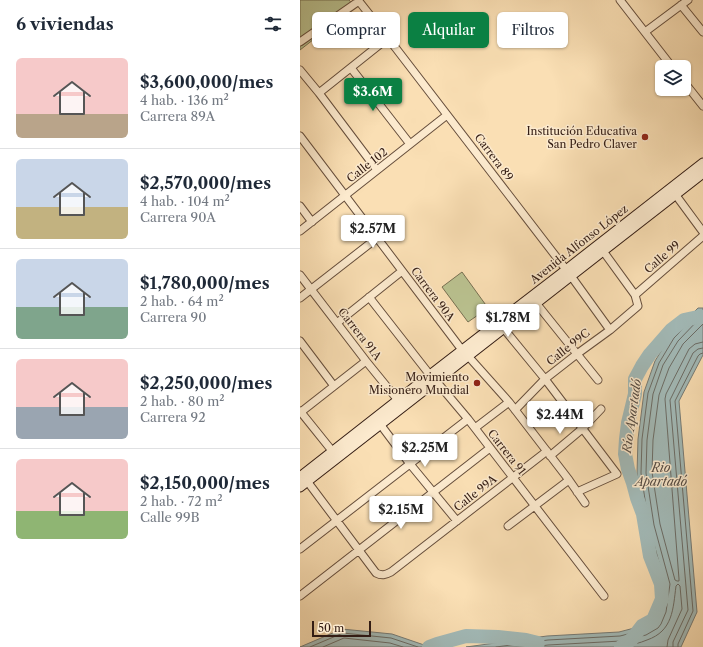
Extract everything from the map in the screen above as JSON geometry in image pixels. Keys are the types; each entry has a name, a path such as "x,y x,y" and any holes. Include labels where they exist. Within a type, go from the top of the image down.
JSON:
{"street":[{"path":"620,0 667,60"},
{"path":"645,32 688,0"},
{"path":"300,42 358,1"},
{"name":"Carrera 89","path":"358,1 367,12"},
{"path":"681,5 703,32"},
{"path":"319,93 376,48"},
{"name":"Carrera 89","path":"396,48 569,273 610,330"},
{"path":"351,68 410,144"},
{"path":"300,70 377,170"},
{"path":"691,90 702,102"},
{"name":"Calle 102","path":"300,231 447,115"},
{"name":"Carrera 90A","path":"300,136 465,353 509,402 569,480 584,503"},
{"name":"Avenida Alfonso López","path":"302,479 333,452 401,403 569,273 703,163"},
{"name":"Avenida Alfonso López","path":"465,353 504,329 536,304 569,273 603,251 703,173"},
{"path":"676,194 703,232"},
{"path":"300,206 312,222"},
{"name":"Calle 99","path":"635,296 703,236"},
{"path":"300,298 377,238"},
{"path":"603,251 635,296"},
{"path":"337,322 402,271"},
{"name":"Carrera 91A","path":"300,275 366,361 401,403"},
{"name":"Calle 99C","path":"515,410 545,379 610,330 638,306 635,296"},
{"name":"Carrera 91","path":"369,297 433,378 468,419 604,596"},
{"path":"536,304 598,380"},
{"path":"504,329 545,379 617,474 577,492"},
{"path":"300,341 334,386"},
{"path":"333,452 300,411 366,361"},
{"path":"475,428 509,402"},
{"name":"Avenida Alfonso López","path":"302,479 380,424 401,403"},
{"name":"Calle 99A","path":"359,551 376,573 383,576 391,572 513,478 549,454 582,429 601,408"},
{"path":"300,549 468,419"},
{"path":"380,424 456,521"},
{"path":"300,596 490,448"},
{"path":"302,479 359,551"},
{"path":"508,526 569,480"}],"green space":[{"path":"300,0 349,0 355,7 349,12 312,12 312,41 300,50"},
{"path":"462,272 488,308 468,322 442,287"}],"water":[{"name":"Rio Apartadó","path":"698,308 703,308 703,355 679,401 697,612 681,647 466,647 547,636 619,632 642,626 653,620 657,610 661,584 645,527 637,473 638,439 644,392 655,361 671,335"},
{"path":"342,629 392,634 430,647 300,647"}],"waterway":[{"name":"Río Apartadó","path":"621,647 632,639 642,626 653,620 662,599 661,584 650,556 643,514 628,469 625,454 628,423 635,394 635,379 650,354 671,330 684,320 703,317"},
{"name":"Río Apartadó","path":"429,647 466,636 498,637 538,643"}],"place":[{"name":"Institución Educativa San Pedro Claver","path":"645,137"},
{"name":"Movimiento Misionero Mundial","path":"477,383"}]}
